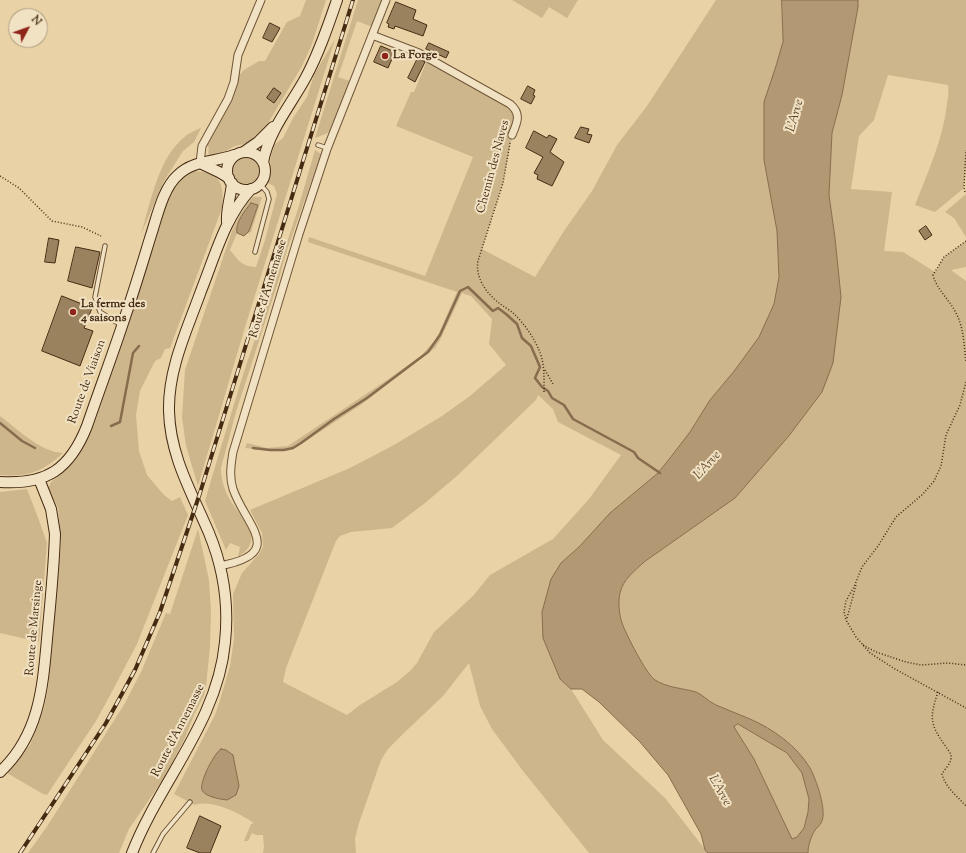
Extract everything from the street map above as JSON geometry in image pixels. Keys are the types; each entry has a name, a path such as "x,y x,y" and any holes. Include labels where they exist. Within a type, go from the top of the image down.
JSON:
{"main road":[{"name":"Route d'Annemasse","path":"132,853 144,826 177,768 213,697 218,680 225,641 225,602 219,566 209,533 178,461 171,435 169,410 173,371 227,222 245,195 264,175 265,167 263,162 267,148 280,120 306,78 337,0"},
{"name":"Route d'Annemasse","path":"227,222 231,196 230,181 227,172 227,166 230,160 234,155 245,151 258,142 280,120"},
{"path":"245,151 256,154 263,162"},
{"name":"Route de Viaison","path":"0,482 19,483 39,479 62,466 72,455 80,442 122,326 160,208 169,186 174,178 184,170 200,163 224,159 234,155"},
{"path":"200,163 219,172 240,189 255,186"},
{"name":"Route de Marsinge","path":"0,772 21,746 33,722 42,692 55,534 51,509 39,479"}],"street":[{"path":"200,163 202,146 228,99 234,82 238,55 261,0"},
{"name":"Route d'Annemasse","path":"219,566 245,560 251,555 256,547 257,536 254,527 235,496 230,479 233,452 299,234 327,148 386,0"},
{"name":"Chemin des Naves","path":"372,35 419,53 510,104 517,111 518,117 512,135"}],"lane":[{"path":"318,145 327,148"},
{"path":"255,186 267,192 270,199 255,252"},
{"path":"105,246 94,297 100,312 122,326"},
{"path":"153,853 163,834 190,802"}],"path":[{"name":"Chemin des Naves","path":"512,135 503,183 477,265 477,271 484,288 498,303 514,314 524,326 539,349 544,368 553,384"},
{"path":"966,150 964,188 966,192"},
{"path":"0,176 19,188 52,221 82,227 101,236"},
{"path":"966,241 944,257 933,275 939,288 950,302 960,323 966,362"},
{"name":"Chemin des Naves","path":"544,368 544,393"},
{"path":"966,382 960,405 946,434 941,466 934,481 923,494 896,517 878,546 862,567 844,605 846,620 870,653 966,708"},
{"path":"846,620 858,577"},
{"path":"862,644 876,652 906,662 921,664 948,663 966,665"},
{"path":"938,692 932,711 932,724 937,735 951,754 952,759 942,774 943,779 966,806"}],"shaded area":[{"path":"306,0 326,0 312,44 302,66 267,125 248,143 235,146 222,153 210,155 208,153 209,148 207,146 233,97 239,75 244,70 259,61 265,61 287,22 300,16"},
{"path":"358,0 386,0 375,28 357,21 338,77 353,82 335,127 326,134 315,138"},
{"path":"512,0 578,0 567,18 549,7 542,18"},
{"path":"716,0 782,0 783,42 776,66 764,160 777,231 779,277 774,304 759,337 735,370 710,400 690,432 658,473 610,513 579,547 561,563 551,579 542,612 560,679 571,689 603,740 665,798 708,853 589,853 523,771 492,729 480,706 469,663 443,696 388,749 381,760 359,823 355,839 356,853 263,853 263,835 256,835 252,833 248,841 244,841 251,824 254,823 226,808 210,804 195,805 174,794 215,715 220,700 230,666 234,639 233,594 242,573 259,554 263,547 262,533 250,510 350,468 394,445 442,416 470,396 506,365 489,344 492,319 471,296 462,293 435,348 362,404 297,447 278,451 245,448 247,443 267,448 288,446 422,355 439,333 457,292 308,242 309,237 425,276 473,157 396,126 411,92 414,92 428,58 517,111 503,183 482,249 535,277 564,231 592,191 617,145 647,106","holes":["538,395 553,409 558,422 621,455 589,499 553,539 490,575 473,596 434,632 417,663 410,671 397,682 347,715 283,682 286,668 336,541 340,536 351,532 392,528 458,475 536,400"]},
{"path":"858,0 966,0 966,164 964,188 935,212 915,205 942,130 948,99 948,85 888,75 874,120 859,136 851,189 892,192 884,251 903,252 935,272 944,257 966,241 966,267 951,270 966,281 966,853 808,853 811,838 823,818 823,811 815,780 805,760 784,739 759,723 716,705 696,692 670,686 655,680 647,670 632,644 622,623 620,612 620,593 630,576 644,562 735,498 788,437 822,392 841,297 829,195 832,133 842,95"},
{"path":"335,39 246,324 198,486 186,446 182,417 185,370 232,231 239,216 249,201 253,197 262,197 251,232 244,236 237,233 230,250 244,264 256,267 277,194 274,186 268,183 271,170 270,161 274,145 283,138 293,118 307,97 314,75"},
{"path":"201,128 194,142 183,151 164,181 141,234 152,194 162,167 177,144 187,135"},
{"path":"315,150 321,154 287,250 236,412 221,468 222,480 227,495 245,521 251,536 251,543 247,550 238,557 240,547 230,543 226,550 205,501 242,378 298,209"},
{"path":"246,158 255,162 259,171 255,180 246,184 237,180 233,171 237,162"},
{"path":"190,171 207,173 218,179 222,190 222,208 170,348 165,349 161,358 155,361 140,391 136,415 139,451 147,475 164,495 172,501 180,497 188,515 137,644 96,721 47,795 7,773 30,745 44,708 48,688 61,543 58,508 48,488 51,482 72,462 85,444 172,187"},
{"path":"966,194 966,237 954,218 945,212"},
{"path":"0,416 46,449 63,453 48,465 34,472 19,475 0,475"},
{"path":"27,489 47,543 39,642 0,633 0,492"},
{"path":"198,529 209,580 211,610 210,647 206,686 204,695 184,740 166,775 129,829 119,853 28,853 48,825 125,703 141,672 166,613 170,614"},
{"path":"738,724 786,753 798,766 802,773 808,791 809,809 802,831 792,840 754,759 733,727"}],"water":[{"name":"L'Arve","path":"782,0 858,0 842,95 832,133 829,195 841,297 833,363 822,392 788,437 735,498 644,562 627,579 619,597 621,619 624,628 642,662 655,680 670,686 696,692 713,704 746,717 776,733 791,745 805,760 818,787 822,804 823,818 811,838 808,853 708,853 705,850 701,834 668,775 640,742 599,702 582,689 571,689 560,679 543,638 542,612 551,579 561,563 579,547 610,513 658,473 690,432 710,400 735,370 759,337 774,304 779,277 777,231 764,160 764,102 783,42","holes":["738,724 787,753 802,773 809,799 808,812 804,828 797,837 792,839 754,759 734,727"]},
{"path":"251,203 258,205 249,231 244,236 237,233 237,229 241,217"},
{"path":"221,749 226,750 233,755 239,786 236,795 227,800 209,796 202,790 203,781 208,768 218,751"}],"building":[{"path":"396,2 416,10 413,19 427,25 423,36 395,26 394,29 388,27 389,24 387,23"},
{"path":"270,23 280,28 272,42 263,38"},
{"path":"429,43 449,52 446,58 426,49"},
{"name":"La Forge","path":"381,46 395,52 388,68 374,62"},
{"path":"418,58 425,62 415,82 408,78"},
{"path":"528,86 535,90 533,95 535,96 531,104 521,99"},
{"path":"274,88 281,93 274,103 267,98"},
{"path":"581,127 589,129 587,134 592,135 589,143 575,138"},
{"path":"534,131 547,138 549,135 557,139 550,152 564,162 552,186 537,179 538,175 534,173 543,157 526,148"},
{"path":"926,226 932,235 925,240 919,231"},
{"path":"49,238 59,240 55,263 45,262"},
{"path":"76,247 100,252 92,288 68,281"},
{"path":"62,296 92,308 84,328 93,331 80,366 42,351"},
{"path":"200,816 221,826 210,853 200,853 187,848"}],"waterway":[{"path":"253,448 270,450 284,450 293,448 367,398 428,352 440,335 460,291 468,287 493,311 498,308 517,324 522,338 531,346 540,367 535,378 542,387 548,391 552,398 564,405 573,419 634,452 638,458 660,473"},
{"path":"111,426 120,422 133,353 139,346"},
{"path":"0,423 22,441 35,448"}],"railway":[{"path":"20,853 106,723 135,670 160,612 200,493 353,0"}],"place":[{"name":"La Forge","path":"385,56"},
{"name":"La ferme des 4 saisons","path":"73,312"}]}
